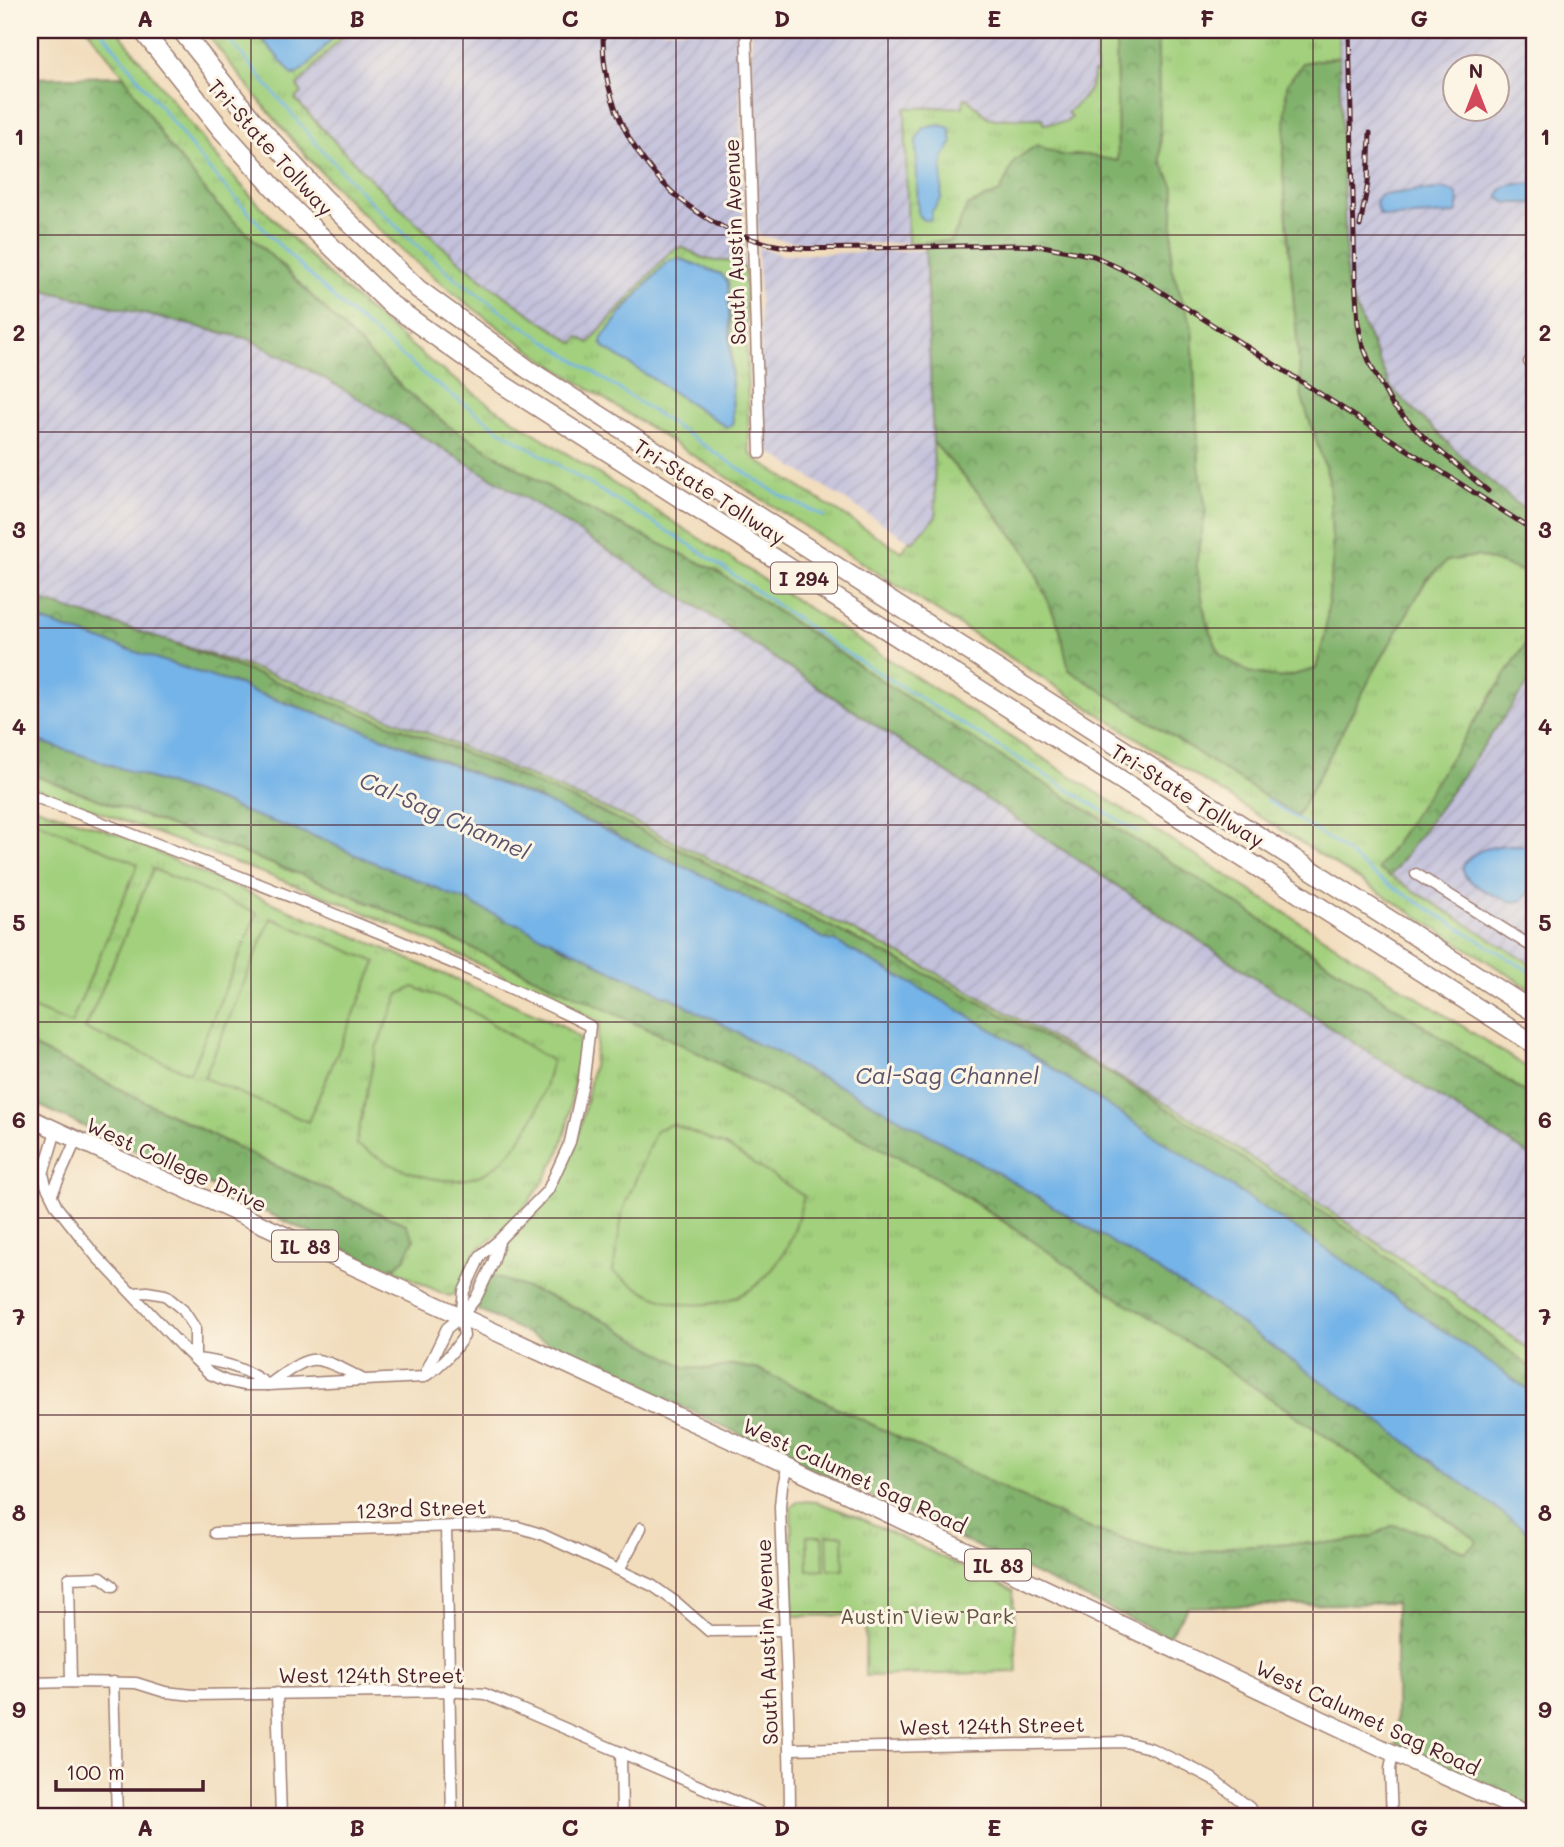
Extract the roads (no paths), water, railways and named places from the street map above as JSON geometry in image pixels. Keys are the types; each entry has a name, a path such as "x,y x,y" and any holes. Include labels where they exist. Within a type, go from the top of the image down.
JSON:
{"highway":[{"name":"Tri-State Tollway","path":"142,30 221,130 293,209 390,303 502,384 1534,1044"},
{"name":"Tri-State Tollway","path":"181,30 251,118 323,197 418,289 506,354 1534,1012"}],"main road":[{"name":"West College Drive","path":"30,1118 461,1317"},
{"name":"West Calumet Sag Road","path":"461,1317 787,1466 1534,1817"}],"street":[{"name":"South Austin Avenue","path":"746,30 760,453"},
{"path":"30,795 437,956 590,1026 584,1078 570,1142 548,1190 499,1240 493,1263 476,1298 461,1317 447,1328 424,1377"},
{"path":"1416,874 1534,947"},
{"path":"56,1131 43,1174 57,1207 95,1255 195,1359 211,1374 226,1381 243,1385 268,1385 424,1377 440,1367 464,1336 461,1317"},
{"path":"52,1194 76,1140"},
{"path":"132,1293 165,1295 183,1310 195,1328 195,1359"},
{"path":"195,1359 229,1366 256,1376 268,1385"},
{"path":"268,1385 291,1369 311,1360 335,1365 365,1380"},
{"name":"South Austin Avenue","path":"787,1466 780,1506 790,1749 790,1817"},
{"name":"123rd Street","path":"215,1533 497,1525 519,1527 541,1534 653,1586 709,1631 784,1629"},
{"path":"446,1527 452,1817"},
{"path":"619,1570 641,1528"},
{"path":"71,1682 69,1578 102,1577 113,1586"},
{"path":"113,1682 117,1817"},
{"name":"West 124th Street","path":"30,1683 136,1683 165,1692 193,1695 449,1691 485,1694 771,1817"},
{"path":"277,1693 281,1817"},
{"name":"West 124th Street","path":"790,1749 1125,1742 1150,1748 1213,1779 1250,1808 1248,1817"},
{"path":"621,1752 622,1817"},
{"path":"1392,1817 1390,1770 1393,1753"}],"water":[{"path":"258,30 339,30 311,62 293,75 263,40"},
{"path":"940,125 950,128 952,144 943,158 941,199 932,211 930,220 923,220 918,215 916,140 924,128"},
{"path":"1534,183 1534,203 1507,203 1499,198 1505,187"},
{"path":"1437,189 1456,193 1459,201 1457,212 1391,217 1380,215 1376,206 1378,197 1382,195"},
{"path":"681,259 721,274 728,282 733,421 727,427 601,343 622,312 666,263"},
{"name":"Cal-Sag Channel","path":"30,617 242,685 248,690 364,730 555,806 836,942 1006,1038 1335,1255 1534,1394 1534,1536 1207,1300 1000,1174 848,1090 796,1065 779,1053 759,1045 671,997 599,965 590,958 521,925 327,841 225,803 30,738"},
{"path":"1508,845 1534,845 1531,886 1525,898 1520,901 1504,899 1478,887 1467,878 1462,868 1475,853"}],"waterway":[{"path":"101,30 207,167 274,240 342,306 427,377 500,430 692,546 834,645 1139,833"},
{"path":"221,30 323,151 369,200 453,276 505,314 781,496 824,516"},
{"path":"1267,800 1335,843 1378,878 1534,974"}],"railway":[{"path":"603,30 605,67 612,99 624,128 640,156 660,181 710,220 739,234 794,248 1010,245 1043,246 1094,256 1138,277 1534,531"},
{"path":"1349,30 1355,279 1362,343 1392,405 1429,442 1488,491"},
{"path":"1360,226 1368,183 1370,133"}],"park label":[{"name":"Austin View Park","path":"927,1615"}]}
